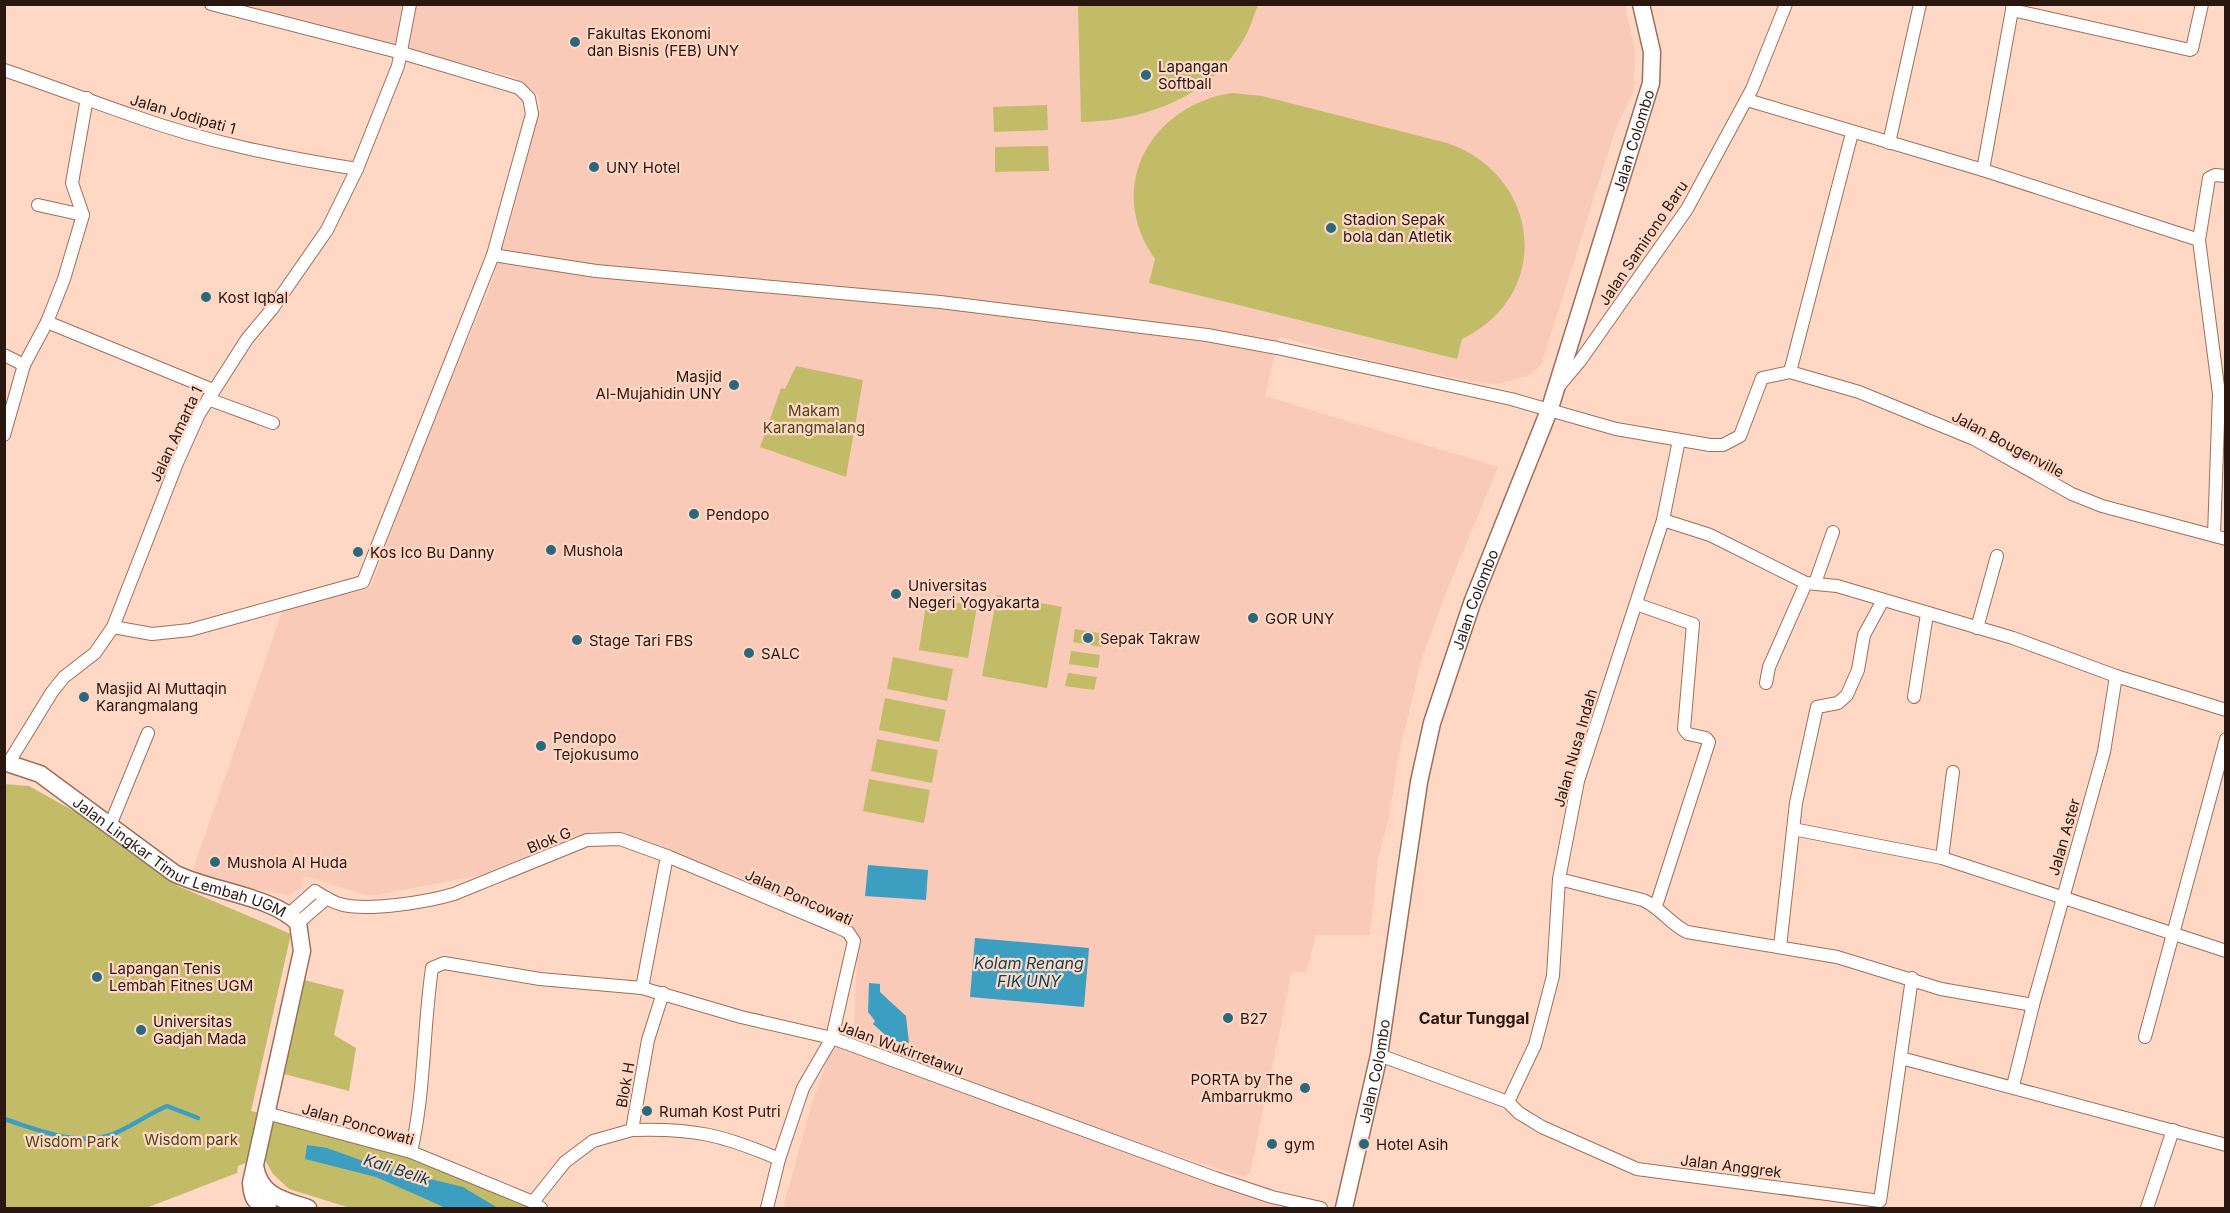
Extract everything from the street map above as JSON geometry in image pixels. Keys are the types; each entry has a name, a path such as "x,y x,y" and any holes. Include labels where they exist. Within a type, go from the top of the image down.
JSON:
{"main road":[{"name":"Jalan Colombo","path":"1344,1209 1380,1055 1419,782 1432,723 1472,603 1550,408 1651,83 1652,52 1641,4"},
{"name":"Jalan Lingkar Timur Lembah UGM","path":"7,762 40,774 183,878 279,908 293,918 302,951 250,1183 252,1197 268,1209"},
{"path":"255,1162 258,1180 270,1195 308,1209"}],"street":[{"path":"113,627 152,634 190,630 363,582 493,255 502,230 532,114 529,98 519,88 402,53 211,4"},
{"name":"Jalan Amarta 1","path":"7,762 52,692 64,677 95,652 113,627 177,463 210,394 247,339 307,261 327,230 357,169 402,53 410,4"},
{"name":"Jalan Samirono Baru","path":"1555,391 1580,361 1687,209 1747,100 1786,4"},
{"path":"1889,143 1920,4"},
{"path":"1983,170 2013,8 2190,50 2202,4"},
{"name":"Jalan Jodipati 1","path":"4,70 135,117 213,139 286,157 357,169"},
{"path":"4,435 24,365 47,322 64,279 83,215 72,183 87,98"},
{"path":"1747,100 1983,170 2199,240"},
{"path":"493,255 607,273 939,302 1207,335 1277,348 1550,408 1616,429 1710,445 1734,441 1740,436 1762,378 1790,372 1852,133"},
{"path":"2220,537 2219,393 2199,240 2209,178 2215,175 2226,176"},
{"path":"38,205 83,215"},
{"path":"47,322 273,423"},
{"path":"4,355 24,365"},
{"name":"Jalan Bougenville","path":"1790,372 1859,392 1974,439 2072,494 2102,506 2220,537"},
{"name":"Jalan Nusa Indah","path":"1508,1102 1535,1045 1548,1000 1554,966 1559,879 1583,762 1663,520 1679,440"},
{"path":"1663,520 1710,535 1811,583 1883,600 1977,628 2116,676 2226,710"},
{"path":"1766,683 1769,667 1811,583 1833,532"},
{"path":"1977,628 1997,556"},
{"path":"1780,947 1792,829 1817,707 1838,703 1847,695 1858,670 1864,635 1883,600"},
{"path":"1636,604 1693,624 1684,729 1688,734 1706,738 1709,742 1656,906"},
{"path":"1914,697 1927,614"},
{"name":"Jalan Aster","path":"2013,1086 2062,898 2104,752 2116,676"},
{"path":"111,824 148,733"},
{"path":"2145,1037 2226,739"},
{"path":"1942,858 1953,772"},
{"path":"1792,829 1942,858 2226,951"},
{"name":"Blok G","path":"293,918 315,891 341,905 360,907 431,900 454,894 594,840 620,839 667,856"},
{"path":"642,988 667,856"},
{"name":"Jalan Poncowati","path":"667,856 837,927 852,936 854,941 832,1038 803,1089 779,1159 767,1209"},
{"path":"1559,879 1627,894 1656,906 1675,926 1687,932 1837,957 1912,978 1941,989 2033,1005"},
{"path":"293,918 327,898"},
{"name":"Jalan Wukirretawu","path":"411,1152 420,1115 425,1012 432,968 441,963 540,979 642,988 741,1017 832,1038 1215,1178 1272,1197 1321,1209"},
{"name":"Jalan Anggrek","path":"1380,1055 1508,1102 1519,1113 1542,1126 1636,1169 1879,1205 1912,978"},
{"name":"Blok H","path":"537,1205 565,1162 593,1141 632,1130 648,1040 663,993"},
{"path":"1901,1058 2013,1086 2226,1145"},
{"name":"Jalan Poncowati","path":"265,1117 411,1152 537,1205"},
{"path":"632,1130 666,1129 707,1134 735,1140 779,1159"},
{"path":"2147,1209 2174,1130"}],"shaded area":[{"name":"Universitas Negeri Yogyakarta","path":"230,5 1625,5 1635,50 1634,91 1616,128 1542,363 1532,374 1498,384 1481,383 1397,367 1279,337 1265,396 1498,467 1444,598 1421,661 1398,759 1389,818 1378,858 1370,935 1316,935 1306,973 1292,972 1250,1173 1243,1177 1163,1151 864,1044 856,1038 854,1028 858,936 856,930 830,916 733,874 603,832 592,831 497,872 376,895 366,895 304,876 302,887 290,895 239,887 193,870 282,612 287,606 365,590 372,584 423,446 488,292 508,231 540,108 539,96 515,77"},
{"path":"833,1045 1284,1208 783,1208 813,1099"}],"green space":[{"name":"Lapangan Softball","path":"1078,4 1258,5 1248,31 1232,56 1216,74 1197,89 1176,101 1130,117 1081,122"},
{"name":"Stadion Sepak bola dan Atletik","path":"1232,93 1262,96 1447,143 1478,159 1502,181 1517,207 1524,236 1522,266 1512,294 1492,319 1462,339 1457,359 1149,283 1155,259 1140,232 1134,205 1136,178 1144,154 1159,132 1179,114 1203,101"},
{"path":"1047,105 1048,130 994,132 993,107"},
{"path":"1048,146 1049,171 995,172 995,147"},
{"name":"Makam Karangmalang","path":"796,366 863,380 846,477 760,447 781,388 785,389"},
{"path":"997,595 1062,607 1047,688 982,676"},
{"path":"927,598 977,606 968,658 919,650"},
{"name":"Sepak Takraw","path":"1075,629 1104,634 1102,647 1073,642"},
{"name":"Sepak Takraw","path":"1071,651 1100,655 1098,668 1069,664"},
{"path":"893,657 953,669 947,701 887,689"},
{"name":"Sepak Takraw","path":"1068,673 1097,677 1094,690 1065,686"},
{"path":"885,698 946,710 939,742 879,730"},
{"path":"877,739 938,750 932,783 871,771"},
{"path":"869,779 930,790 924,823 863,811"},
{"name":"Universitas Gadjah Mada","path":"4,784 29,786 90,820 178,886 291,934 251,1111 377,1145 519,1197 534,1208 350,1208 289,1189 273,1174 263,1156 238,1166 237,1173 146,1208 5,1208"},
{"path":"304,980 344,990 334,1035 356,1048 349,1091 284,1074"}],"water":[{"path":"868,865 928,870 926,900 865,896"},
{"name":"Kolam Renang FIK UNY","path":"975,938 1089,948 1084,1007 970,997"},
{"path":"869,983 880,984 880,992 906,1016 909,1043 892,1041 873,1024 875,1021 868,1012"},
{"path":"307,1145 327,1148 377,1166 463,1187 498,1208 446,1208 376,1177 305,1159"}],"waterway":[{"name":"Kali Belik","path":"4,1119 58,1136 85,1139 113,1134 167,1106 198,1118"}],"place":[{"name":"Fakultas Ekonomi dan Bisnis (FEB) UNY","path":"575,42"},
{"name":"Lapangan Softball","path":"1146,75"},
{"name":"UNY Hotel","path":"594,167"},
{"name":"Stadion Sepak bola dan Atletik","path":"1331,228"},
{"name":"Kost Iqbal","path":"206,297"},
{"name":"Masjid Al-Mujahidin UNY","path":"734,385"},
{"name":"Pendopo","path":"694,514"},
{"name":"Mushola","path":"551,550"},
{"name":"Kos Ico Bu Danny","path":"358,552"},
{"name":"Universitas Negeri Yogyakarta","path":"896,594"},
{"name":"GOR UNY","path":"1253,618"},
{"name":"Sepak Takraw","path":"1088,638"},
{"name":"Stage Tari FBS","path":"577,640"},
{"name":"SALC","path":"749,653"},
{"name":"Masjid Al Muttaqin Karangmalang","path":"84,697"},
{"name":"Pendopo Tejokusumo","path":"541,746"},
{"name":"Mushola Al Huda","path":"215,862"},
{"name":"Lapangan Tenis Lembah Fitnes UGM","path":"97,977"},
{"name":"B27","path":"1228,1018"},
{"name":"Universitas Gadjah Mada","path":"141,1030"},
{"name":"PORTA by The Ambarrukmo","path":"1305,1088"},
{"name":"Rumah Kost Putri","path":"647,1111"},
{"name":"gym","path":"1272,1144"},
{"name":"Hotel Asih","path":"1364,1144"}],"district":[{"name":"Catur Tunggal","path":"1474,1018"}],"park label":[{"name":"Wisdom park","path":"191,1139"},
{"name":"Wisdom Park","path":"72,1141"}]}
